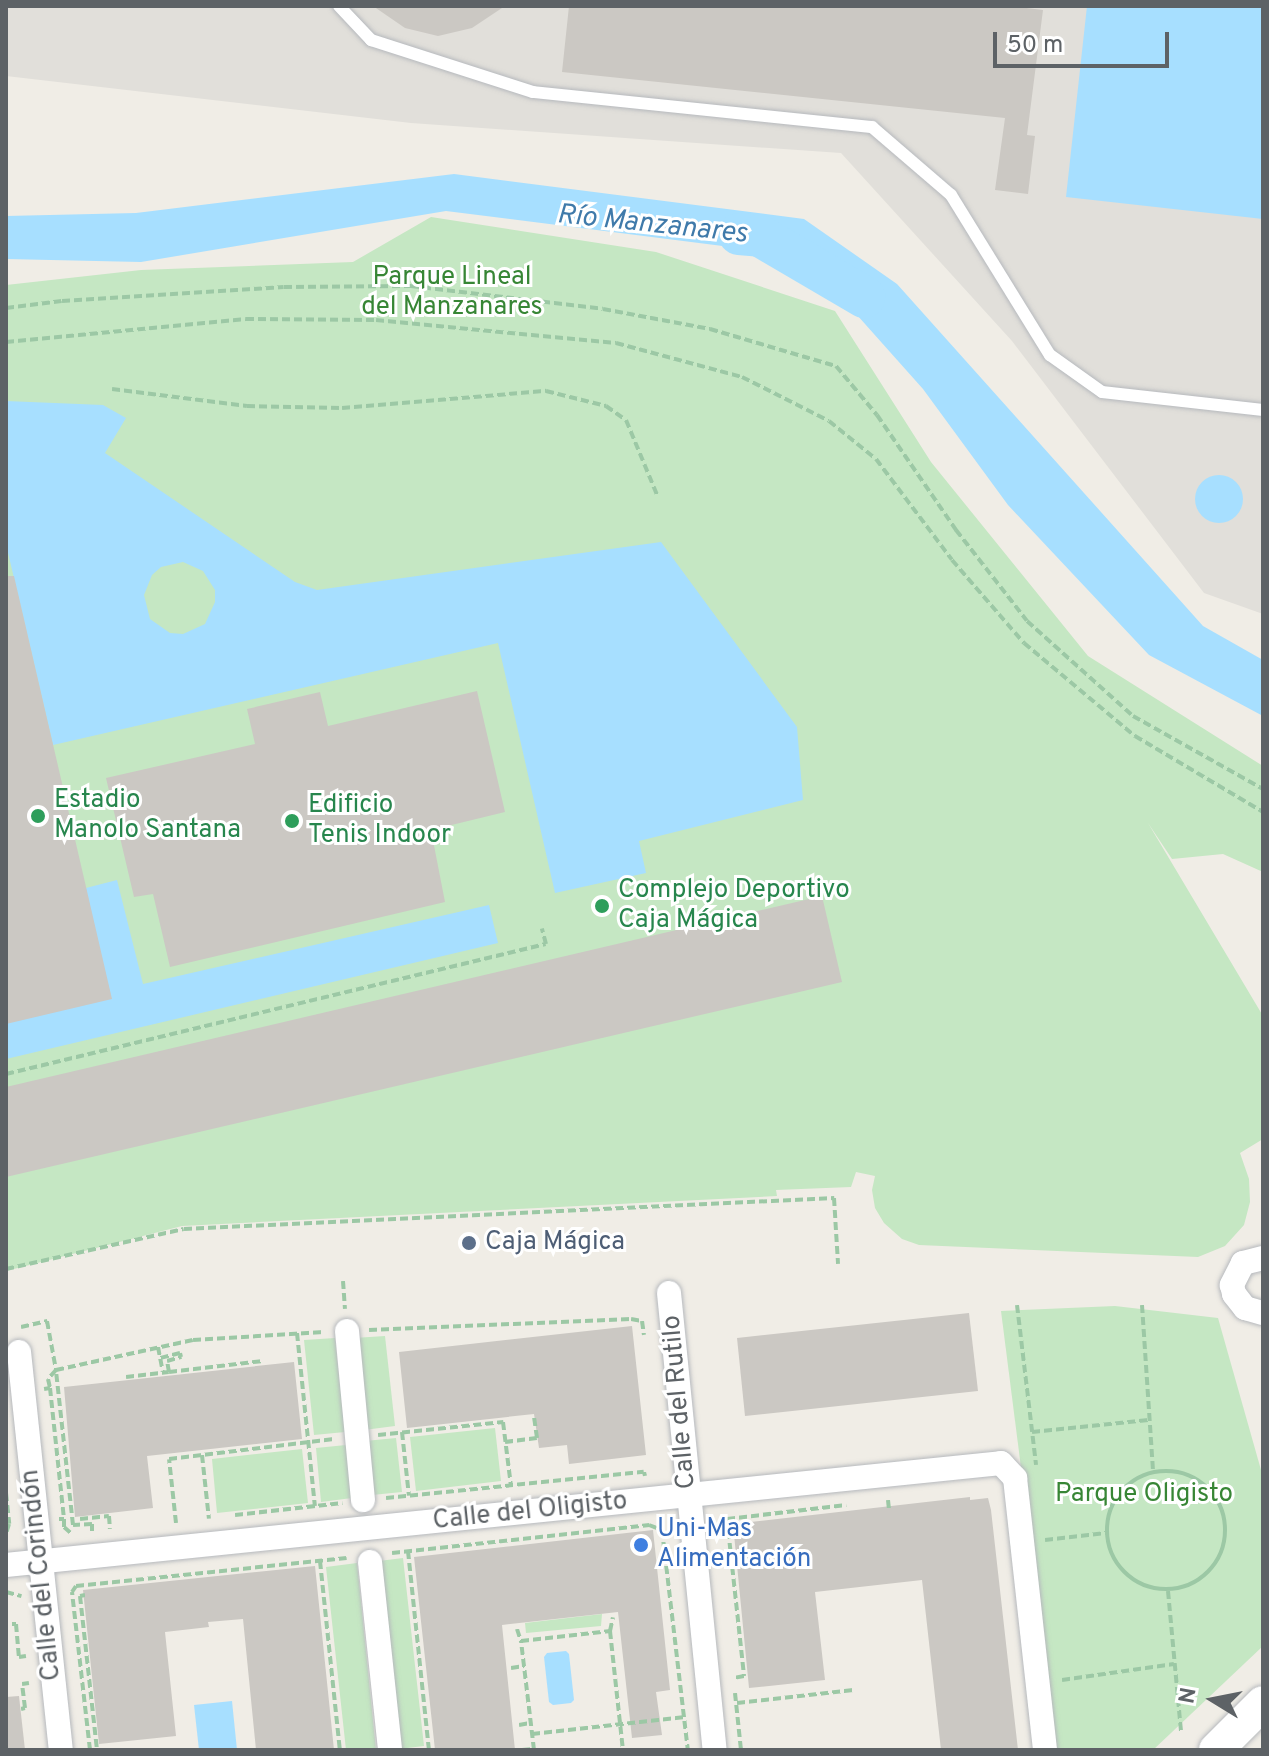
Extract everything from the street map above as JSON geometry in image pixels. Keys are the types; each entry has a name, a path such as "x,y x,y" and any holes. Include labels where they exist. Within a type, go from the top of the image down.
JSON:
{"main road":[{"path":"1216,1750 1263,1703"}],"street":[{"path":"1263,1258 1243,1263 1232,1285 1234,1294 1245,1308 1263,1313"},
{"name":"Calle del Rutilo","path":"669,1293 715,1750"},
{"path":"347,1331 363,1500"},
{"name":"Calle del Corindón","path":"19,1352 61,1750"},
{"name":"Calle del Oligisto","path":"6,1565 1001,1463 1015,1478 1045,1750"},
{"path":"369,1558 390,1750"}],"lane":[{"path":"339,6 371,40 533,92 872,127 951,195 1050,355 1102,392 1263,410"}],"path":[{"path":"6,308 62,301 284,287 411,286 603,309 710,329 836,366 877,415 956,530 1027,621 1133,716 1208,761 1263,789"},
{"path":"6,342 246,319 376,320 616,343 742,377 829,421 876,459 952,560 1024,643 1135,736 1263,812"},
{"path":"112,389 247,406 342,408 546,391 606,406 626,420 657,495"},
{"path":"6,1074 546,944 542,929"},
{"path":"6,1269 184,1229 834,1198 838,1264"},
{"path":"1142,1305 1153,1471"},
{"path":"110,1529 109,1516 80,1520 73,1525 56,1370 193,1340 297,1333 631,1319 642,1321 644,1335"},
{"path":"20,1327 47,1321"},
{"path":"198,1520 315,1506 297,1333"},
{"path":"158,1347 166,1372"},
{"path":"160,1358 180,1353 181,1357 167,1361 166,1372"},
{"path":"126,1377 263,1361"},
{"path":"50,1388 64,1527 71,1533 123,1528"},
{"path":"505,1442 537,1438 534,1417"},
{"path":"1032,1432 1148,1420"},
{"path":"176,1523 169,1459 309,1442 503,1422 511,1486"},
{"path":"402,1432 409,1496"},
{"path":"202,1455 209,1519"},
{"path":"1173,1470 1192,1476 1208,1488 1220,1504 1225,1522 1224,1542 1217,1561 1204,1576 1187,1586 1168,1590 1141,1583 1119,1567 1106,1533 1114,1500 1131,1482 1153,1471 1173,1470"},
{"path":"363,1500 644,1472"},
{"path":"6,1496 9,1524 6,1534"},
{"path":"873,1502 897,1499"},
{"path":"888,1500 889,1509"},
{"path":"734,1678 744,1676 744,1660 727,1519 857,1504"},
{"path":"9,1524 64,1519"},
{"path":"80,1520 92,1524 92,1531"},
{"path":"162,1524 187,1521"},
{"path":"405,1525 429,1750"},
{"path":"90,1750 72,1592 76,1586 320,1560 369,1558 649,1525 662,1530 688,1750"},
{"path":"1045,1540 1106,1533"},
{"path":"320,1560 340,1750"},
{"path":"1168,1590 1181,1732"},
{"path":"725,1596 735,1594"},
{"path":"85,1595 80,1596 84,1606 97,1750"},
{"path":"613,1617 610,1631 623,1750"},
{"path":"12,1624 16,1624 19,1657 26,1656"},
{"path":"517,1629 534,1749 522,1750"},
{"path":"521,1641 610,1631"},
{"path":"80,1657 87,1656"},
{"path":"1062,1680 1174,1664"},
{"path":"511,1668 524,1666"},
{"path":"21,1709 25,1708 22,1684 29,1683"},
{"path":"711,1706 853,1690"},
{"path":"532,1734 685,1717"},
{"path":"519,1725 530,1723"}],"shaded area":[{"path":"6,6 1263,6 1263,614 1204,593 1012,341 841,153 411,123 6,76"}],"green space":[{"name":"Complejo Deportivo Caja Mágica","path":"431,217 656,252 835,311 931,462 1088,656 1263,766 1263,872 1223,854 1172,859 1148,823 1263,1016 1263,1139 1240,1153 1249,1179 1250,1202 1244,1225 1225,1246 1198,1257 919,1245 902,1239 884,1223 875,1208 872,1190 875,1176 856,1172 851,1187 776,1190 777,1196 182,1226 6,1271 6,285 141,270 353,262"},
{"name":"Parque Oligisto","path":"1115,1306 1218,1318 1263,1477 1263,1646 1153,1750 1057,1750 1001,1311"},
{"path":"385,1336 395,1426 364,1430 354,1338"},
{"path":"335,1338 345,1432 314,1435 304,1340"},
{"path":"495,1428 501,1481 416,1491 410,1437"},
{"path":"396,1438 402,1492 372,1495 365,1441"},
{"path":"346,1445 352,1498 321,1502 316,1448"},
{"path":"302,1449 308,1503 217,1513 212,1459"},
{"path":"403,1558 424,1746 399,1749 379,1561"},
{"path":"357,1563 376,1750 346,1750 326,1567"},
{"path":"602,1614 601,1626 526,1633 525,1623"}],"water":[{"path":"1087,6 1263,6 1263,219 1066,197"},
{"path":"454,174 804,219 897,284 1203,626 1263,660 1263,716 1149,655 1008,505 923,389 816,269 794,255 446,211 141,262 6,259 6,216 136,213"},
{"path":"6,401 103,405 126,418 105,453 295,582 317,590 661,542 797,727 803,800 639,841 646,873 555,893 498,643 53,745 6,544","holes":["183,562 203,571 215,590 215,602 205,624 183,634 170,633 150,619 144,595 152,575 161,567"]},
{"path":"1219,475 1236,482 1243,499 1236,516 1219,523 1202,516 1195,499 1202,482"},
{"path":"117,880 143,984 489,905 498,943 6,1059 6,1024 86,888"},
{"path":"566,1651 569,1654 574,1700 553,1705 549,1702 544,1657 547,1653"},
{"path":"232,1701 237,1750 199,1750 194,1705"}],"building":[{"path":"373,6 505,6 472,28 438,36 405,28"},
{"path":"569,6 1011,6 1043,10 1027,135 1035,136 1028,194 995,190 1005,118 562,72"},
{"name":"Estadio Manolo Santana","path":"6,576 14,576 112,999 6,1024"},
{"name":"Edificio Tenis Indoor","path":"477,691 505,812 431,830 445,902 170,967 153,894 134,897 106,778 255,744 247,709 320,692 328,726"},
{"path":"822,896 842,982 6,1177 6,1087"},
{"path":"969,1313 978,1391 745,1416 737,1338"},
{"path":"632,1326 646,1455 569,1464 567,1445 539,1448 534,1414 407,1428 399,1352"},
{"path":"294,1362 302,1439 147,1456 153,1508 75,1517 64,1387"},
{"path":"970,1497 970,1500 988,1498 991,1510 1018,1750 941,1750 922,1580 815,1592 825,1680 749,1688 733,1524"},
{"path":"653,1530 670,1690 656,1692 662,1735 632,1738 618,1612 502,1625 515,1750 435,1750 414,1557"},
{"path":"315,1566 334,1750 256,1750 243,1619 208,1622 209,1627 165,1632 176,1736 99,1744 83,1590"},
{"path":"19,1696 25,1750 6,1750 6,1697"}],"waterway":[{"name":"Río Manzanares","path":"739,234 760,236 864,297"}],"place":[{"name":"Estadio Manolo Santana","path":"38,816"},
{"name":"Edificio Tenis Indoor","path":"292,821"},
{"name":"Complejo Deportivo Caja Mágica","path":"602,906"},
{"name":"Caja Mágica","path":"469,1243"},
{"name":"Uni-Mas Alimentación","path":"641,1545"}],"park label":[{"name":"Parque Lineal del Manzanares","path":"452,293"}]}
